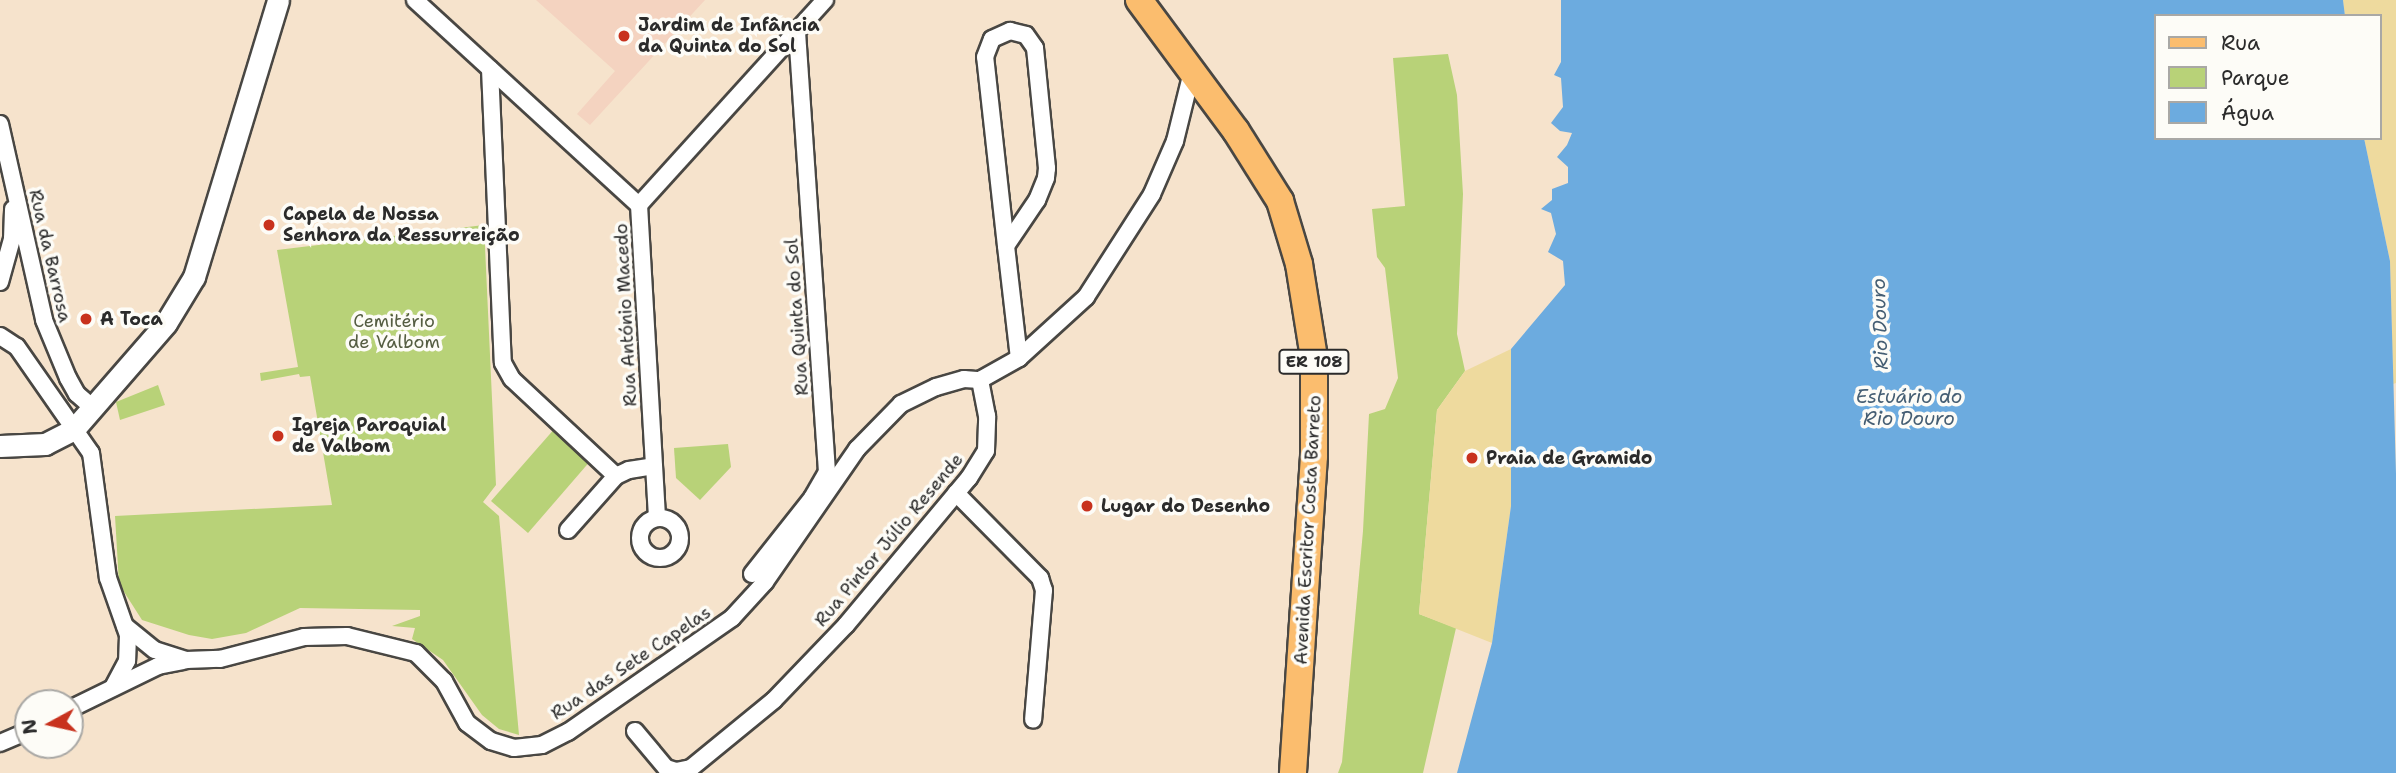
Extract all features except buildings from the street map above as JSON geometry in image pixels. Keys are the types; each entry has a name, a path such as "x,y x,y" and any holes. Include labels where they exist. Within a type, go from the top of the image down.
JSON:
{"main road":[{"name":"Avenida Escritor Costa Barreto","path":"1139,0 1236,131 1280,201 1294,245 1308,311 1314,358 1314,456 1293,773"}],"street":[{"path":"0,446 45,444 74,429 166,323 194,276 278,0"},
{"name":"Rua António Macedo","path":"415,0 639,205 657,517"},
{"path":"639,205 825,0"},
{"path":"1006,246 1037,200 1047,168 1035,48 1026,35 1010,31 992,39 985,57 1018,358"},
{"name":"Rua Quinta do Sol","path":"752,574 812,498 827,472 797,32"},
{"path":"490,69 503,363 512,379 616,476"},
{"path":"980,380 1018,358 1086,297 1152,194 1175,141 1192,72"},
{"name":"Rua da Barrosa","path":"0,124 44,320 77,394 94,408"},
{"name":"Rua da Barrosa","path":"0,282 12,239 13,182"},
{"path":"0,336 18,347 91,453 108,578 128,635 127,661 113,687"},
{"name":"Rua das Sete Capelas","path":"124,626 155,650 186,660 220,659 304,637 347,636 416,653 444,681 467,723 491,741 514,748 542,745 568,732 732,618 765,582 857,449 901,404 946,384 964,379 980,380"},
{"name":"Rua Pintor Júlio Resende","path":"635,731 660,763 671,770 691,768 774,700 846,625 956,493 986,451 987,416 980,380"},
{"path":"568,530 616,476 629,470 654,466"},
{"path":"956,493 1040,578 1044,590 1033,720"},
{"path":"84,702 158,666 186,660"}],"shaded area":[{"name":"Jardim de Infância da Quinta do Sol","path":"536,0 705,0 590,125 577,114 615,71"}],"green space":[{"path":"1448,54 1457,95 1463,194 1457,334 1465,371 1437,410 1419,614 1456,628 1423,773 1338,773 1342,762 1363,531 1369,414 1385,409 1398,378 1385,268 1377,257 1372,209 1405,206 1393,58"},
{"name":"Cemitério de Valbom","path":"484,225 496,485 483,502 499,516 519,735 499,729 482,715 443,660 412,639 415,628 392,626 420,616 420,610 300,608 246,633 212,639 189,635 142,620 119,584 115,516 332,505 310,376 300,377 299,374 261,381 260,373 298,367 277,250"},
{"path":"158,385 165,405 120,420 116,402"},
{"path":"556,427 592,459 528,533 491,501"},
{"path":"728,444 731,467 700,500 676,478 674,448"}],"sand":[{"path":"2343,0 2396,0 2396,383 2393,384 2390,261 2364,140 2382,140 2382,14 2345,14"},
{"name":"Praia de Gramido","path":"1511,349 1511,506 1492,643 1419,614 1437,410 1465,371"}],"water":[{"name":"Estuário do Rio Douro","path":"1561,0 2343,0 2345,14 2154,14 2154,140 2364,140 2390,261 2396,474 2396,773 1457,773 1492,643 1511,506 1511,349 1565,285 1563,261 1548,252 1556,234 1551,213 1541,209 1552,200 1552,189 1568,183 1568,167 1557,157 1567,145 1572,133 1560,131 1551,123 1563,107 1561,78 1554,75 1561,62"}],"place":[{"name":"Jardim de Infância da Quinta do Sol","path":"624,36"},
{"name":"Capela de Nossa Senhora da Ressurreição","path":"269,225"},
{"name":"A Toca","path":"86,319"},
{"name":"Igreja Paroquial de Valbom","path":"278,436"},
{"name":"Praia de Gramido","path":"1472,458"},
{"name":"Lugar do Desenho","path":"1087,506"}],"water label":[{"name":"Rio Douro","path":"1880,324"}]}
